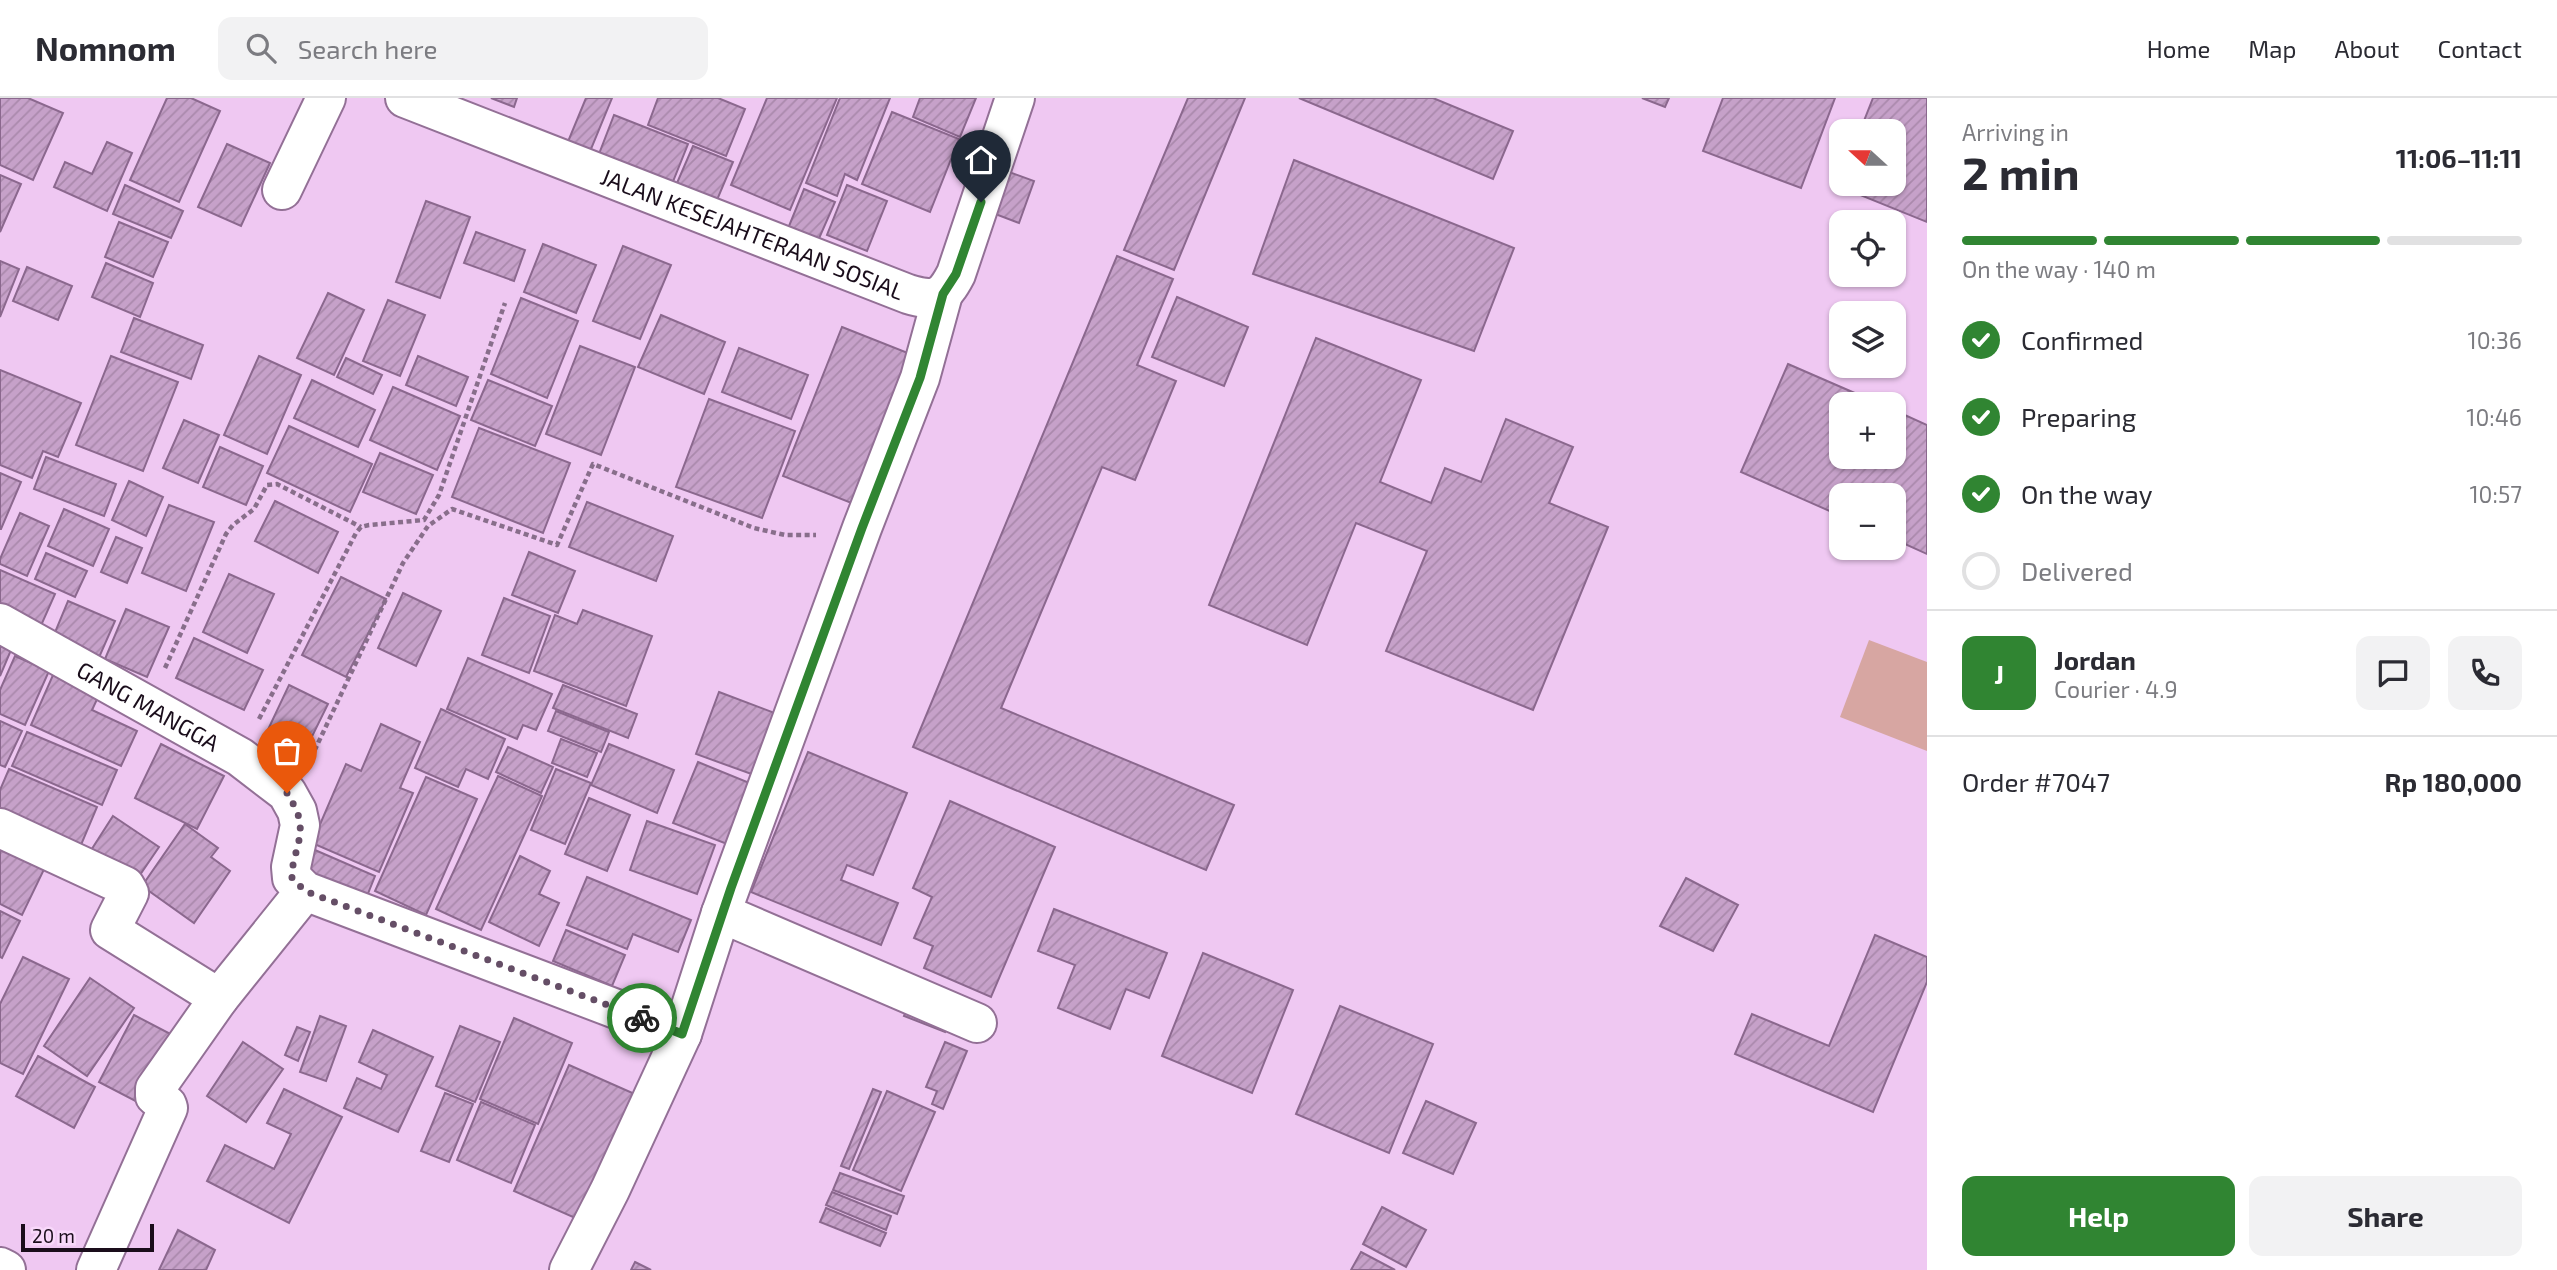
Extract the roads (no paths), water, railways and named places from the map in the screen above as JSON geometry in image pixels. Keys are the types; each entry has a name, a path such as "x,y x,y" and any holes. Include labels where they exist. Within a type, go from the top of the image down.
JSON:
{"street":[{"path":"282,190 326,98"},
{"name":"JALAN KESEJAHTERAAN SOSIAL","path":"405,98 908,294 932,299 943,294"},
{"path":"569,1270 610,1190 682,1034 721,914 862,528 920,378 943,294 956,274 973,228 1015,98"},
{"name":"GANG MANGGA","path":"0,623 240,757 287,793 297,811 300,825 291,867 292,878 305,891"},
{"path":"0,828 125,886 128,893 110,930 219,998"},
{"path":"96,1270 168,1108 155,1096 155,1089 219,998 305,891 682,1034"},
{"path":"721,914 977,1023"},
{"path":"0,1267 6,1270"}]}
